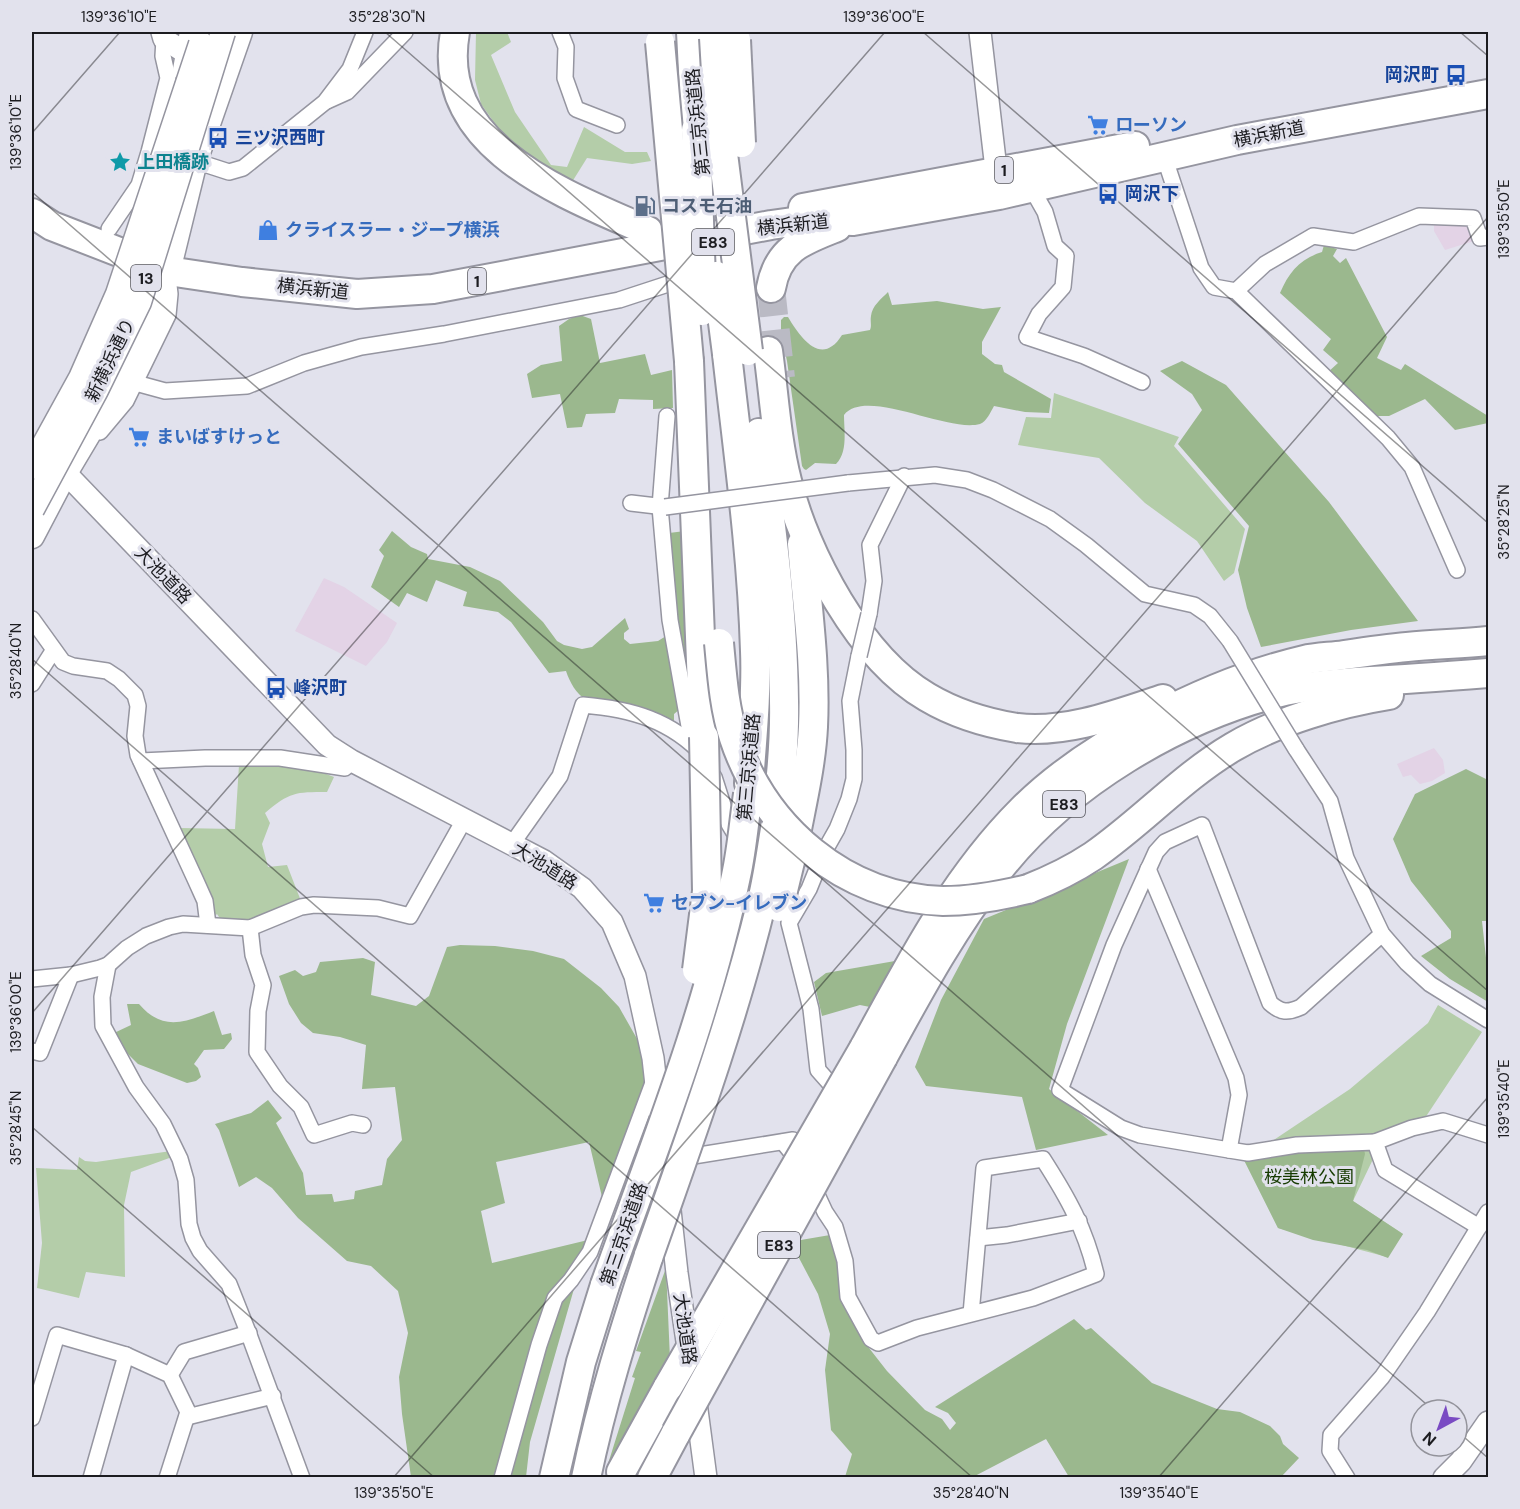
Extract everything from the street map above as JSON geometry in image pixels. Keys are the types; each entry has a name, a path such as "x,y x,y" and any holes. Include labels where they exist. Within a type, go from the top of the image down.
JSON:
{"highway":[{"path":"455,32 451,59 456,88 466,112 498,150 549,184 582,202 648,231"},
{"path":"659,35 727,356 719,643 725,696 734,736 745,765 769,808 789,832 808,849 854,879 912,897 940,901 965,901 1028,890 1058,877 1093,856 1192,775 1233,747 1270,728 1346,704 1488,678"},
{"name":"第三京浜道路","path":"586,1478 597,1425 618,1347 690,1137 784,837 782,772 784,704 781,623 772,532 727,356 714,35"},
{"name":"第三京浜道路","path":"554,1478 581,1362 605,1285 688,1053 718,951 736,875 748,794 755,706 751,562 714,249 696,130 714,35"},
{"name":"横浜新道","path":"32,213 52,226 242,282 357,294 434,289 771,225 814,219 853,221 998,183 1488,80"},
{"name":"横浜新道","path":"170,262 240,264 346,276 434,272 648,231 768,214 998,183 1032,189 1237,140 1488,94"},
{"name":"横浜新道","path":"32,196 109,229 140,252"},
{"path":"771,288 772,277 793,246 805,239 853,221"},
{"path":"727,356 783,464 794,507 812,552 852,621 873,649 898,675 926,696 958,712 987,721 1018,728 1050,728 1086,722 1135,708 1228,676 1305,660"},
{"path":"688,1053 707,891 698,740 727,356"},
{"path":"784,837 807,772 813,730 814,688 802,544"},
{"name":"E83","path":"652,1478 873,1052 924,938 942,909 999,835 1022,810 1050,785 1096,753 1177,707 1236,681 1305,660 1406,647 1488,641"},
{"name":"E83","path":"621,1472 668,1387 873,1052 998,870 1031,833 1071,798 1120,763 1177,730 1230,707 1287,691 1347,683 1488,673"}],"main road":[{"name":"新横浜通り","path":"39,460 81,378 118,294 205,32"},
{"name":"新横浜通り","path":"32,509 96,390 139,302 223,32"},
{"path":"32,536 65,473 128,381 170,262 195,161 240,32"},
{"path":"32,479 39,460 87,382 120,311 140,252 190,43"}],"street":[{"path":"195,161 229,172 238,171 325,102 351,69 365,32"},
{"path":"325,102 347,92 405,32"},
{"path":"560,32 566,47 565,78 576,109 616,124"},
{"path":"980,32 998,183"},
{"path":"109,229 139,185 164,100 168,78 163,56 163,35 190,43 227,68"},
{"path":"1164,156 1201,268 1214,287 1236,291 1388,438 1412,467 1456,570"},
{"path":"1032,189 1046,212 1055,246 1066,256 1063,287 1039,314 1027,337 1084,356 1142,382"},
{"path":"1236,291 1264,264 1313,236 1354,242 1419,216 1473,218 1480,238 1488,237"},
{"path":"87,382 128,381 165,391 247,386 304,363 361,347 444,334 619,300 674,282 771,225"},
{"path":"664,1159 791,1141 825,1127 837,1116 846,1100 818,1070 811,1009 789,923 729,824 708,760 698,740 670,620 663,507 667,416"},
{"name":"大池道路","path":"39,460 65,473 327,745 352,761 544,861 582,888 612,922 635,976 653,1058 677,1273 706,1478"},
{"path":"631,503 663,507 903,476 935,475 967,480 1050,519 1086,545 1145,594 1194,605 1210,616 1230,641 1330,801 1346,858 1382,934 1407,963 1430,984 1488,1020"},
{"path":"789,923 809,889 849,799 854,779 850,701 874,581 870,545 903,476"},
{"path":"32,619 63,662 73,666 106,671 119,679 135,694 138,706 135,736 138,755 205,901 208,924"},
{"path":"32,684 53,651"},
{"path":"512,844 560,776 583,705 610,707 641,714 698,740"},
{"path":"141,761 280,758 345,768 352,761"},
{"path":"32,979 71,975 108,965 127,948 146,936 183,924 250,928 301,907 314,905 378,908 410,916 464,820"},
{"path":"1382,934 1301,1007 1290,1012 1278,1011 1270,1003 1203,825 1165,842 1156,852 1114,945 1060,1090 1131,1132 1248,1152 1297,1145 1375,1142 1412,1128 1443,1121 1488,1135"},
{"path":"1148,869 1236,1078 1239,1095 1229,1150"},
{"path":"250,928 253,955 262,985 258,1011 257,1052 280,1086 301,1107 315,1135 352,1123 363,1125"},
{"path":"108,965 102,997 103,1026 136,1088 163,1124 180,1159 186,1180 189,1224 193,1238 200,1251 229,1284 302,1478"},
{"path":"32,1051 40,1053 71,975"},
{"path":"502,1478 539,1345 555,1298 571,1280 590,1252 655,1077"},
{"path":"783,1142 807,1171 834,1227 845,1261 848,1297 871,1340 878,1343 917,1328 1033,1298 1096,1274 1090,1247 1072,1205 1043,1159 984,1168 971,1314"},
{"path":"1375,1142 1385,1170 1479,1227"},
{"path":"1347,1478 1330,1451 1331,1435 1382,1377 1427,1312 1488,1212"},
{"path":"978,1238 1007,1235 1079,1221"},
{"path":"170,1375 184,1352 249,1334"},
{"path":"32,1418 57,1335 126,1355 170,1375 188,1412 167,1478"},
{"path":"92,1478 126,1355"},
{"path":"187,1417 273,1396"},
{"path":"1444,1478 1461,1461 1488,1422"}],"shaded area":[{"path":"1463,224 1471,227 1474,241 1445,250 1434,231 1434,225"},
{"path":"324,578 344,587 397,623 387,642 366,666 295,631"},
{"path":"1434,748 1443,760 1445,773 1432,781 1420,784 1411,775 1403,777 1397,764"}],"green space":[{"path":"476,32 507,32 511,42 491,55 515,112 551,165 567,167 584,127 625,152 647,152 651,161 632,164 587,158 572,182 523,157 481,104 475,80"},
{"path":"1324,245 1337,249 1333,256 1340,263 1346,258 1387,337 1377,358 1401,370 1405,364 1488,416 1488,423 1455,430 1425,399 1389,416 1371,416 1327,373 1338,363 1323,350 1331,339 1280,293 1296,267 1307,258 1322,252"},
{"path":"888,292 892,305 937,301 983,309 1001,307 982,342 982,354 995,364 1002,365 1004,372 1051,399 1049,413 1025,412 994,406 982,423 966,425 888,408 870,406 855,408 844,415 844,447 836,464 815,463 806,470 804,469 781,334 781,320 788,317 799,334 812,346 827,349 842,335 870,330 873,309"},
{"path":"580,315 591,319 600,363 645,354 651,375 672,370 673,408 653,409 653,400 619,399 615,413 586,414 582,427 567,428 560,394 532,398 527,374 541,365 562,361 559,326"},
{"path":"1182,361 1226,385 1329,502 1418,621 1351,630 1261,647 1247,608 1238,570 1249,526 1178,444 1202,410 1192,394 1160,371"},
{"path":"1054,393 1179,437 1174,446 1245,529 1234,573 1224,581 1197,541 1145,503 1099,458 1018,445 1026,417 1051,418"},
{"path":"392,531 411,547 427,554 428,559 470,567 500,581 543,622 557,641 582,649 592,647 625,618 629,629 624,633 624,639 630,644 658,641 666,636 669,533 685,531 692,707 680,709 674,714 674,724 586,700 569,680 566,671 549,673 511,622 498,612 463,606 467,592 436,580 427,602 407,593 399,607 371,587 384,556 379,550"},
{"path":"239,765 299,768 334,777 327,792 307,792 287,797 265,813 270,823 262,844 268,867 287,865 301,901 246,922 223,923 217,914 213,918 179,828 235,829"},
{"path":"1466,769 1488,780 1488,921 1482,921 1488,976 1488,1002 1450,979 1421,956 1451,938 1451,931 1411,881 1393,839 1415,794"},
{"path":"1129,859 1067,1024 1049,1089 1108,1135 1036,1150 1022,1097 926,1086 915,1067 941,1000 984,919"},
{"path":"495,946 533,951 564,959 601,988 619,1007 640,1044 648,1081 602,1197 589,1142 496,1162 505,1203 481,1211 492,1263 588,1240 530,1442 526,1477 411,1477 399,1377 408,1333 398,1291 371,1266 347,1261 298,1218 272,1188 256,1177 239,1187 215,1124 251,1113 268,1100 282,1118 276,1123 303,1173 306,1195 332,1194 334,1202 354,1199 355,1191 382,1185 387,1159 402,1140 395,1087 362,1089 366,1045 340,1037 313,1033 301,1023 289,1004 279,976 295,970 303,976 316,972 320,962 363,958 375,962 371,995 416,1006 429,996 447,947"},
{"path":"895,961 870,1007 860,1005 822,1016 814,982 826,973"},
{"path":"127,1004 139,1004 157,1018 175,1022 214,1011 222,1035 231,1033 232,1039 224,1049 204,1050 194,1064 201,1077 187,1083 138,1064 127,1053 114,1033 131,1025"},
{"name":"桜美林公園","path":"1438,1005 1482,1032 1425,1118 1386,1132 1353,1201 1403,1234 1387,1257 1278,1228 1244,1160 1350,1089 1428,1023"},
{"path":"1307,1144 1363,1145 1365,1154 1353,1201 1403,1234 1388,1258 1367,1250 1313,1240 1278,1228 1244,1160"},
{"path":"171,1151 172,1157 131,1172 124,1205 125,1277 86,1272 79,1298 37,1288 42,1243 36,1168 77,1170 79,1157 85,1161 96,1162"},
{"path":"830,1235 840,1269 841,1301 869,1348 887,1371 925,1410 942,1419 950,1430 956,1423 948,1413 935,1407 1074,1319 1086,1330 1091,1328 1152,1383 1217,1409 1240,1412 1270,1426 1280,1436 1283,1444 1299,1458 1281,1477 1069,1477 1046,1439 973,1477 845,1477 852,1454 831,1430 825,1370 830,1334 818,1294 799,1258 788,1252 795,1241"},
{"path":"666,1268 670,1359 612,1470 607,1467 635,1378 632,1377 641,1352 636,1351"}],"tunnel":[{"path":"771,288 781,378"}],"place":[{"name":"岡沢町","path":"1456,75"},
{"name":"ローソン","path":"1098,125"},
{"name":"三ツ沢西町","path":"218,138"},
{"name":"上田橋跡","path":"120,162"},
{"name":"岡沢下","path":"1108,194"},
{"name":"コスモ石油","path":"645,206"},
{"name":"クライスラー・ジープ横浜","path":"268,230"},
{"name":"まいばすけっと","path":"139,437"},
{"name":"峰沢町","path":"276,688"},
{"name":"セブン-イレブン","path":"654,903"}]}
